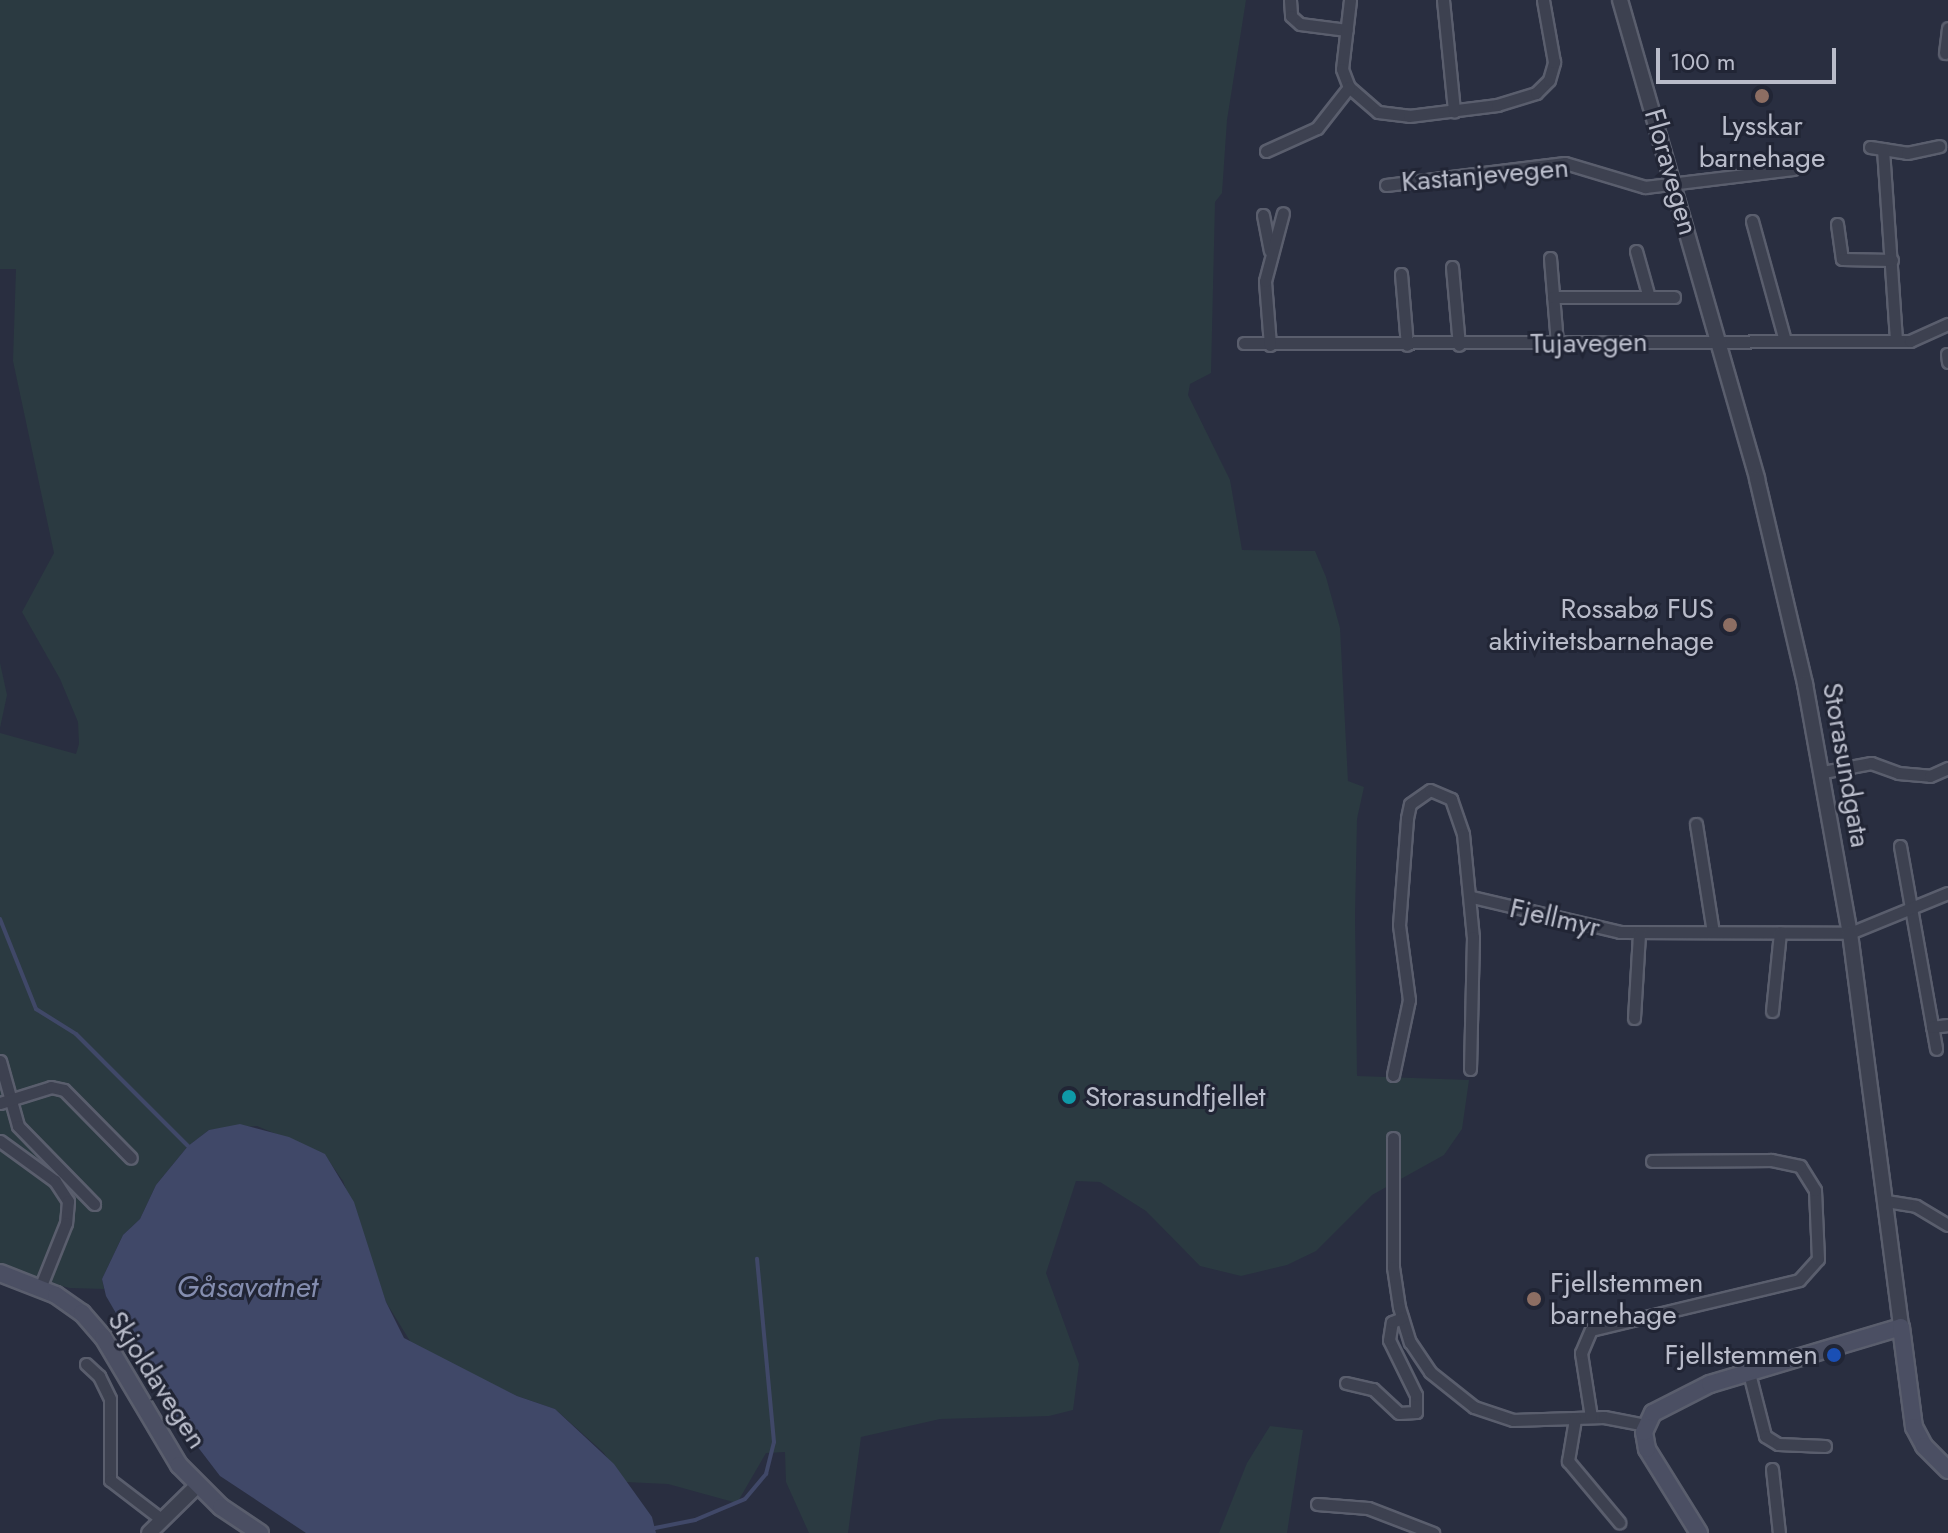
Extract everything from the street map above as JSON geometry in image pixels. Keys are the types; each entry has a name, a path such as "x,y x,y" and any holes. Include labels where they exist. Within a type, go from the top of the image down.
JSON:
{"main road":[{"name":"Skjoldavegen","path":"0,1273 40,1288 82,1313 103,1337 162,1440 197,1486 260,1533"},
{"path":"1699,1533 1647,1449 1646,1425 1653,1413 1673,1400 1749,1373 1901,1327"},
{"name":"Storasundgata","path":"1901,1327 1914,1427 1924,1446 1948,1470"}],"street":[{"path":"1290,0 1291,16 1300,24 1347,30"},
{"path":"1350,0 1342,69 1349,87 1366,105 1394,116 1454,111 1527,98 1549,80 1553,50 1543,0"},
{"path":"1443,0 1454,111"},
{"name":"Floravegen","path":"1620,0 1720,343"},
{"path":"1945,53 1948,28"},
{"path":"1266,151 1317,128 1349,87"},
{"path":"1870,147 1883,154 1907,153 1939,146"},
{"path":"1883,154 1896,341"},
{"name":"Kastanjevegen","path":"1386,185 1565,163 1634,185 1676,185 1793,169"},
{"path":"1270,345 1265,297 1271,253 1283,213"},
{"path":"1263,215 1271,253"},
{"path":"1752,221 1785,341"},
{"path":"1837,224 1845,261 1892,260"},
{"path":"1636,251 1648,294"},
{"path":"1550,258 1557,343"},
{"path":"1452,267 1459,345"},
{"path":"1401,274 1407,345"},
{"path":"1553,297 1648,294 1674,297"},
{"name":"Tujavegen","path":"1244,343 1459,345 1896,341 1920,339 1948,324"},
{"name":"Storasundgata","path":"1720,343 1783,585 1823,772 1850,933 1901,1327"},
{"path":"1947,354 1948,362"},
{"path":"1823,772 1871,763 1904,775 1930,776 1948,768"},
{"path":"1393,1075 1409,1000 1399,925 1407,818 1419,795 1442,792 1458,813 1472,897 1470,1069"},
{"path":"1696,824 1713,932"},
{"path":"1900,846 1936,1049"},
{"path":"1850,933 1948,893"},
{"name":"Fjellmyr","path":"1472,897 1588,927 1639,933 1850,933"},
{"path":"1772,1011 1780,932"},
{"name":"Fjellmyr","path":"1634,1018 1639,933"},
{"path":"1932,1027 1948,1025"},
{"path":"0,1061 4,1102 18,1126 94,1204"},
{"path":"4,1102 51,1087 64,1090 131,1158"},
{"path":"1393,1138 1393,1267 1402,1318 1430,1372 1474,1407 1513,1420 1591,1417 1646,1425"},
{"path":"0,1141 55,1181 68,1201 66,1223 40,1288"},
{"path":"1591,1417 1581,1353 1591,1330 1799,1280 1818,1259 1815,1190 1800,1166 1771,1160 1652,1161"},
{"path":"1886,1201 1916,1206 1948,1225"},
{"path":"1346,1383 1373,1389 1399,1413 1416,1412 1416,1395 1389,1340 1392,1322 1402,1318"},
{"name":"Skjoldavegen","path":"86,1364 99,1376 110,1399 110,1480 161,1519"},
{"path":"1749,1373 1765,1436 1778,1444 1825,1446"},
{"path":"1575,1419 1568,1461 1619,1522"},
{"path":"1772,1469 1779,1533"},
{"path":"149,1533 197,1486"},
{"path":"1317,1504 1368,1508 1433,1533"}],"shaded area":[{"path":"0,0 1246,0 1227,120 1222,193 1215,202 1211,373 1190,384 1188,395 1230,480 1242,550 1315,551 1326,577 1340,628 1348,781 1364,787 1357,819 1357,1076 1469,1080 1462,1129 1444,1155 1372,1195 1316,1251 1287,1265 1241,1276 1200,1266 1146,1211 1100,1182 1076,1181 1046,1273 1079,1364 1073,1410 1049,1416 940,1419 861,1437 848,1533 809,1533 786,1482 785,1452 766,1453 737,1503 668,1484 625,1482 603,1452 555,1409 517,1396 413,1346 386,1302 343,1181 324,1154 257,1126 209,1130 188,1146 156,1185 140,1219 123,1235 102,1279 104,1289 70,1288 0,1272 0,733 76,754 79,744 78,722 60,679 22,612 54,553 13,361 16,269 0,269"},
{"path":"0,663 7,695 0,728"},
{"path":"1270,1426 1303,1430 1287,1533 1219,1533 1247,1463"}],"water":[{"name":"Gåsavatnet","path":"240,1124 289,1137 325,1154 354,1202 386,1302 404,1338 517,1396 555,1409 614,1464 652,1517 656,1533 306,1533 220,1476 181,1425 106,1296 102,1279 123,1235 140,1219 156,1185 188,1146 209,1130"}],"waterway":[{"path":"0,919 36,1009 76,1034 188,1146"},
{"path":"655,1528 695,1520 745,1499 766,1474 774,1442 757,1259"}],"place":[{"name":"Lysskar barnehage","path":"1762,96"},
{"name":"Rossabø FUS aktivitetsbarnehage","path":"1730,625"},
{"name":"Storasundfjellet","path":"1069,1097"},
{"name":"Fjellstemmen barnehage","path":"1534,1299"},
{"name":"Fjellstemmen","path":"1834,1355"}]}
